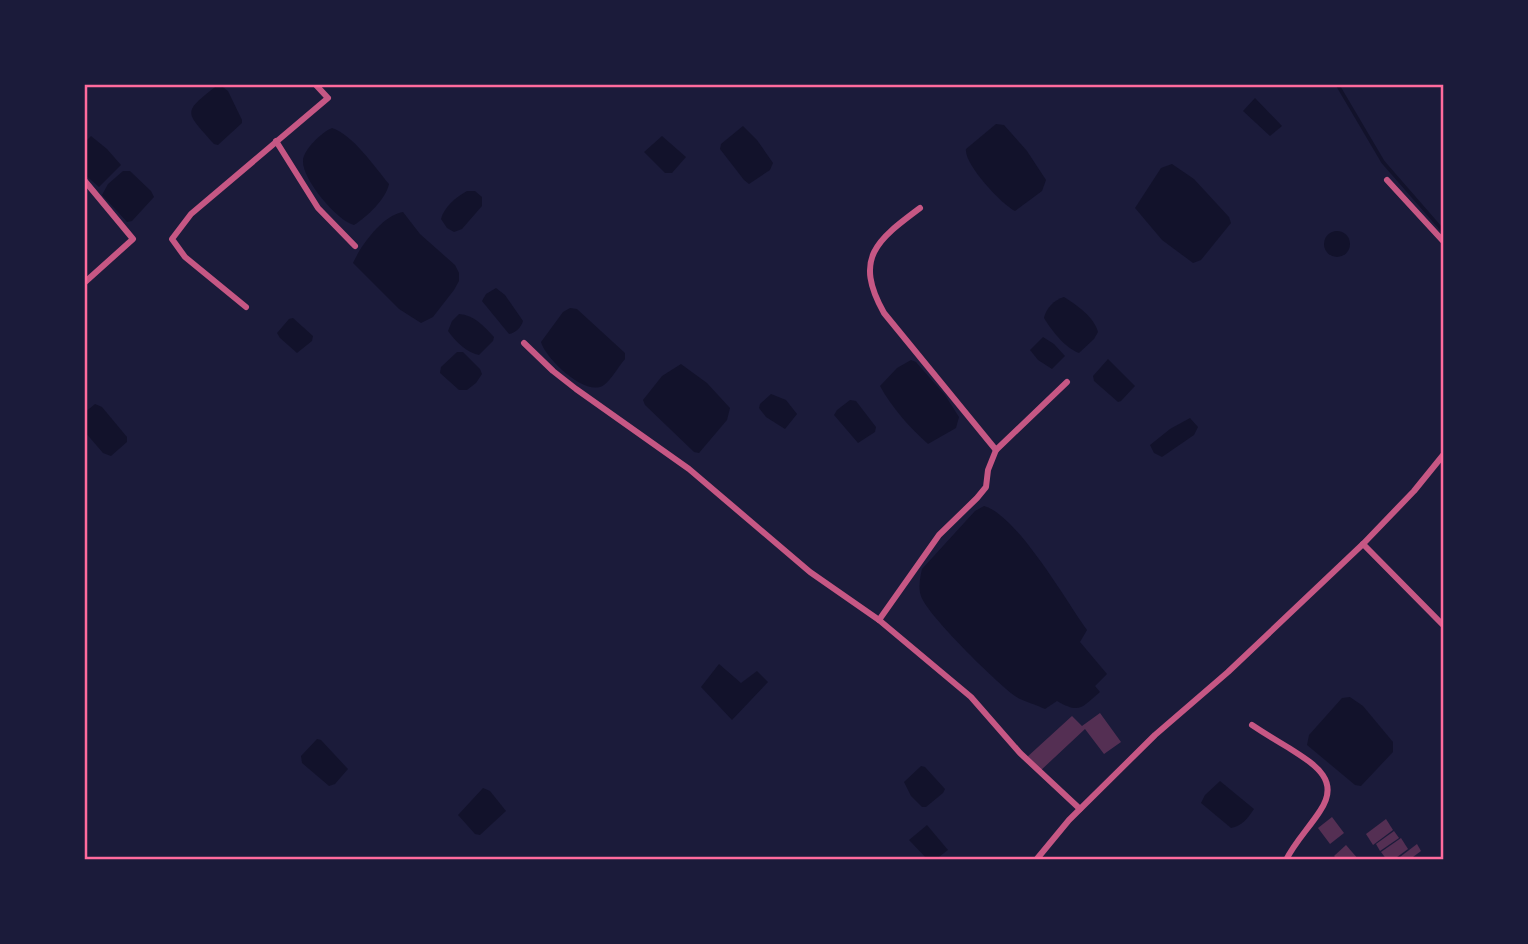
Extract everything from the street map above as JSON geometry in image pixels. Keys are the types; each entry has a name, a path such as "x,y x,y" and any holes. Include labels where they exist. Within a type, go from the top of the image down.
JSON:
{"street":[{"path":"246,307 185,257 172,239 191,214 328,98 315,84"},
{"path":"276,141 318,208 355,246"},
{"path":"84,180 133,239 84,284"},
{"path":"1387,180 1444,242"},
{"path":"919,208 878,242 873,253 870,274 873,294 884,313 996,450"},
{"path":"524,343 576,389 690,469 810,572 879,620 971,697 1020,753 1080,809"},
{"path":"879,620 939,535 986,487 988,470 996,450 1068,382"},
{"path":"1036,860 1080,809 1155,735 1228,672 1363,544 1414,491 1444,454"},
{"path":"1363,544 1444,625"},
{"path":"1252,725 1308,759 1326,781 1328,796 1321,810 1294,844 1286,860"}],"shaded area":[{"path":"219,84 228,91 242,123 218,145 214,144 197,124 191,112 198,101"},
{"path":"1255,98 1282,126 1270,136 1243,111"},
{"path":"996,124 1004,125 1027,151 1046,180 1042,191 1015,211 984,183 967,156 966,149"},
{"path":"743,126 773,163 770,170 749,184 720,149 721,144"},
{"path":"332,128 340,131 355,144 389,184 375,207 354,225 330,208 314,188 304,169 306,152 318,137"},
{"path":"91,136 121,165 99,187 84,174 84,143"},
{"path":"662,136 686,157 672,173 665,173 644,152"},
{"path":"1172,164 1194,179 1229,217 1231,223 1201,260 1193,263 1162,240 1135,208 1161,168"},
{"path":"123,171 130,171 154,197 132,221 127,222 102,195 108,184"},
{"path":"467,191 475,191 482,197 482,206 462,229 454,232 447,228 441,219 451,203"},
{"path":"403,212 420,234 455,265 459,273 459,281 454,290 433,317 421,323 399,309 353,263 361,248 380,225 395,214"},
{"path":"1337,231 1346,235 1350,244 1346,253 1337,257 1328,253 1324,244 1328,235"},
{"path":"496,288 505,295 523,321 516,331 509,334 482,301 486,294"},
{"path":"1064,297 1089,316 1098,332 1079,353 1064,343 1044,318 1051,305"},
{"path":"570,308 577,309 625,353 625,359 604,385 596,388 577,381 558,366 544,349 541,342 563,312"},
{"path":"459,314 474,319 494,337 479,355 462,346 448,331"},
{"path":"293,318 313,336 312,341 297,353 277,333"},
{"path":"1043,337 1065,356 1052,369 1038,360 1030,350"},
{"path":"457,352 463,352 482,374 467,390 459,390 440,373 441,367"},
{"path":"1108,359 1135,386 1118,402 1094,381 1093,376"},
{"path":"911,360 916,362 945,395 959,417 956,428 928,444 902,417 880,386 897,368"},
{"path":"681,364 707,383 730,408 727,420 699,453 694,452 643,400 662,376"},
{"path":"771,394 786,400 797,414 785,429 766,417 759,408"},
{"path":"850,400 856,401 876,427 875,432 858,443 834,415"},
{"path":"95,404 102,407 127,437 127,442 111,456 103,453 84,431 84,413"},
{"path":"1190,418 1198,427 1194,435 1162,457 1154,453 1150,445"},
{"path":"984,506 1011,525 1026,542 1087,630 1080,642 1107,674 1095,686 1100,692 1080,707 1071,707 1057,701 1045,709 1015,696 949,633 921,596 919,586 922,569 975,511"},
{"path":"719,664 741,683 757,671 768,682 732,720 701,687"},
{"path":"1350,697 1363,706 1393,742 1393,752 1361,786 1355,785 1307,745 1309,735 1342,698"},
{"path":"317,739 348,769 335,784 329,786 302,763 301,756"},
{"path":"921,766 945,789 926,807 922,807 911,796 904,782"},
{"path":"1220,781 1254,809 1235,827 1231,828 1201,803 1205,795"},
{"path":"483,788 490,791 506,811 480,835 475,834 458,815"},
{"path":"927,825 948,850 935,860 928,860 909,840"}],"building":[{"path":"1100,713 1121,742 1104,754 1085,729 1039,772 1026,758 1072,716 1082,726"},
{"path":"1332,817 1344,833 1330,844 1318,828"},
{"path":"1386,819 1393,830 1373,845 1366,834"},
{"path":"1394,831 1399,838 1380,851 1376,844"},
{"path":"1401,838 1408,849 1393,860 1387,860 1381,852"},
{"path":"1417,844 1421,851 1409,860 1396,860"},
{"path":"1346,845 1359,860 1338,860 1334,856"}],"waterway":[{"path":"1337,84 1383,162 1444,232"}]}
